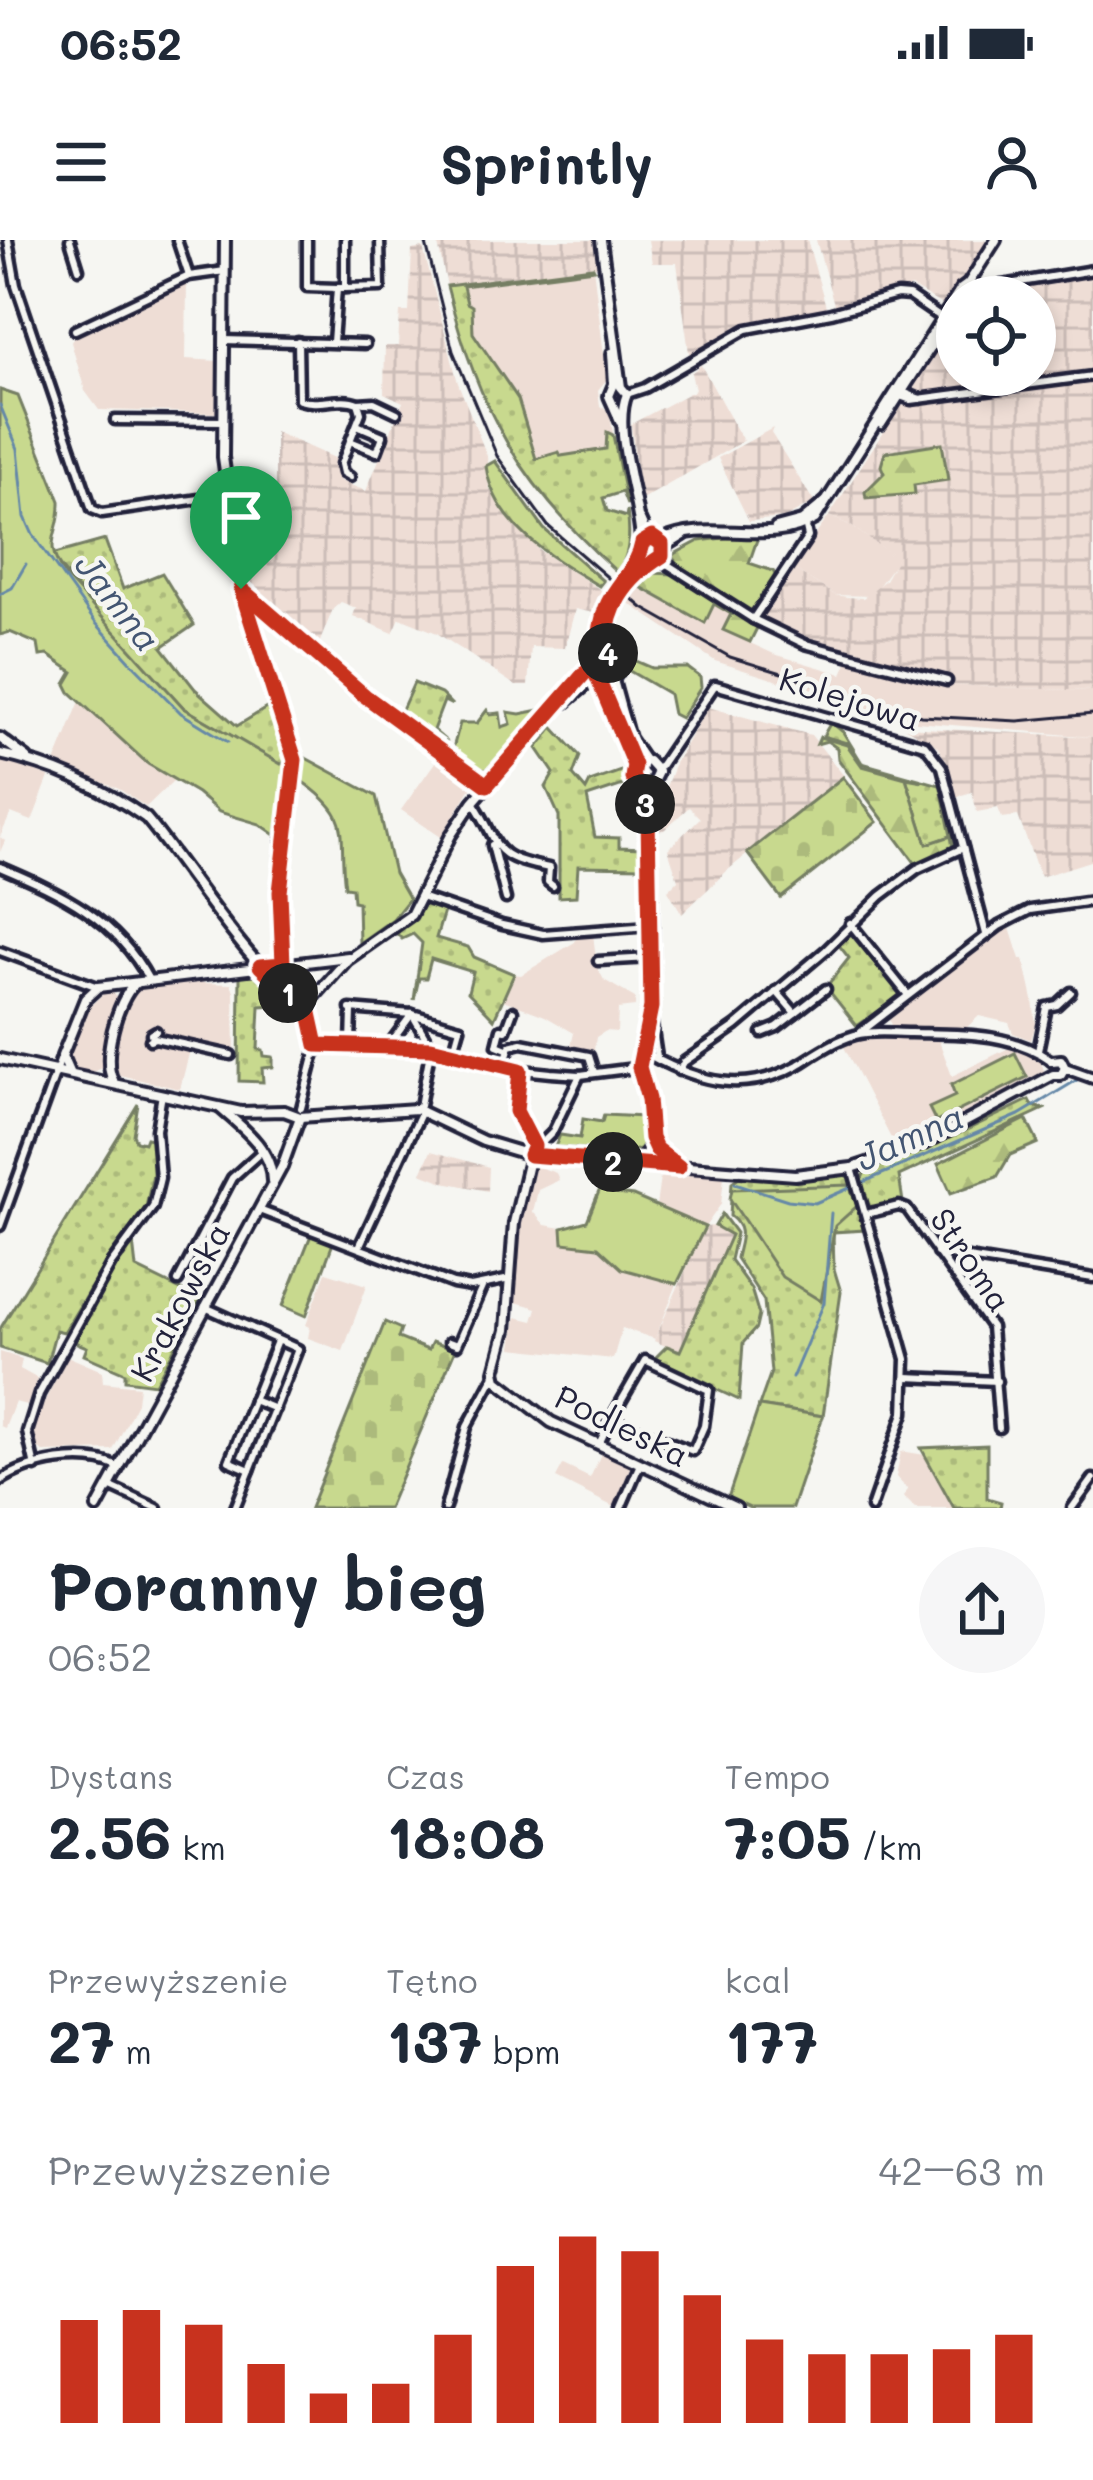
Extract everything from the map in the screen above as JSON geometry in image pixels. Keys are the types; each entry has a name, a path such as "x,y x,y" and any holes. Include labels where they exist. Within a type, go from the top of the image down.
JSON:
{"street":[{"path":"8,240 16,285 94,511 227,495"},
{"path":"70,240 79,269"},
{"path":"177,240 189,276"},
{"path":"225,240 227,495 241,589 295,760 280,892 283,964 277,971 279,985"},
{"path":"307,240 307,287 341,288 381,287 380,240"},
{"path":"333,342 345,240"},
{"path":"602,240 635,508 644,544 654,560 805,644 947,681"},
{"path":"973,276 996,240"},
{"path":"1056,276 1093,270"},
{"path":"75,330 189,276 225,271"},
{"path":"620,396 645,388 746,329 897,295 909,296 936,314"},
{"path":"644,544 723,529 793,530 819,515 936,335"},
{"path":"224,340 365,344"},
{"path":"298,341 299,400 374,402 397,413"},
{"path":"901,392 920,399 1093,376"},
{"path":"350,477 341,470 361,413 358,404"},
{"path":"115,420 223,421"},
{"path":"350,440 377,452 383,436 357,424"},
{"path":"763,531 804,523"},
{"path":"753,619 809,535 804,523"},
{"path":"793,530 802,536 801,546"},
{"path":"644,544 607,606 601,624 600,667 647,764"},
{"path":"600,667 610,617 662,544"},
{"path":"241,589 365,696 487,785"},
{"path":"2,748 146,818 260,966 298,1002 308,1004 355,955 404,922 473,802 559,705 616,657 621,668 613,680"},
{"path":"600,667 613,680 629,738 657,779 646,786"},
{"name":"Kolejowa","path":"647,764 670,749 715,685 916,741 938,759 986,934"},
{"path":"646,786 632,778 647,764"},
{"path":"646,786 650,1013 659,1060"},
{"path":"473,802 491,841 506,899"},
{"path":"491,841 519,861 549,868 548,882 553,886"},
{"path":"679,1071 917,869 963,848"},
{"path":"0,867 78,902 130,954 146,980"},
{"path":"421,897 473,917 543,934 650,926"},
{"path":"317,1045 431,1048 503,1068 580,1075 637,1065 648,1056 679,1071 730,1084 764,1080 878,1027 986,934 1030,910 1093,901"},
{"path":"850,923 909,996"},
{"path":"0,951 98,988"},
{"path":"0,1226 85,998 98,988 355,955"},
{"path":"598,961 650,958"},
{"path":"315,961 326,970 326,983"},
{"path":"115,1081 107,1064 120,1011 130,987 146,980"},
{"path":"77,982 85,998"},
{"path":"109,985 120,995 120,1011"},
{"path":"762,1033 777,1028 826,989"},
{"path":"776,992 795,1013"},
{"path":"1037,1051 1047,1007 1057,1005 1071,992"},
{"name":"Krakowska","path":"97,1508 282,1167 317,1045 308,1004"},
{"path":"349,1045 351,1010 412,1014 460,1028 453,1054"},
{"path":"508,1049 496,1045 513,1011"},
{"path":"650,1013 637,1065 648,1099 650,1155"},
{"path":"389,1045 412,1014"},
{"path":"358,1247 421,1108 431,1048 412,1014"},
{"path":"878,1027 990,1036 1037,1051 1052,1061 1061,1060 1065,1068 1093,1078"},
{"path":"153,1034 231,1055"},
{"path":"503,1068 508,1049 513,1043 523,1043 589,1056 594,1073"},
{"path":"43,1066 61,1058"},
{"path":"61,1058 69,1072"},
{"path":"0,1059 254,1113 421,1108 482,1141 634,1163 650,1155"},
{"path":"1052,1061 1053,1075"},
{"path":"92,1076 107,1064"},
{"path":"650,1155 679,1167 771,1175 852,1168 924,1144 1061,1075 1065,1068"},
{"path":"520,1070 516,1111 532,1150"},
{"path":"445,1508 467,1426 495,1376 506,1330 514,1222 532,1150 552,1133 580,1075"},
{"path":"35,1467 27,1438 32,1414 69,1334 153,1207 160,1178 156,1137 162,1092"},
{"path":"218,1106 262,1151 271,1167 272,1183"},
{"path":"249,1133 247,1120 254,1113"},
{"path":"178,1282 232,1178 262,1151 287,1146"},
{"path":"650,1155 662,1161"},
{"path":"852,1168 902,1334 907,1377 904,1413 871,1508"},
{"name":"Stroma","path":"866,1214 904,1207 991,1327 999,1428"},
{"path":"257,1209 453,1284 483,1285 510,1279"},
{"path":"935,1252 1093,1278"},
{"path":"449,1342 457,1345 483,1285"},
{"path":"205,1306 298,1349 235,1508"},
{"path":"251,1470 229,1462 277,1341"},
{"path":"599,1444 611,1419 645,1360 709,1390 704,1426 693,1451 611,1419"},
{"name":"Podleska","path":"495,1376 542,1417 736,1508"},
{"path":"907,1377 997,1381"},
{"path":"253,1400 275,1409"},
{"path":"0,1480 35,1467 93,1457 118,1467"},
{"path":"621,1508 640,1463"},
{"path":"1072,1508 1093,1479"},
{"path":"109,1486 157,1508"}],"shaded area":[{"path":"437,240 594,240 598,266 447,286"},
{"path":"648,240 807,240 827,310 747,324 693,358 677,263 652,263"},
{"path":"816,240 988,240 965,276 936,276 936,301 911,287 835,308"},
{"path":"423,248 458,383 487,456 489,488 539,550 607,594 598,614 575,609 565,648 531,647 528,686 516,686 437,633 400,618 393,633 353,616 356,608 341,602 333,609 317,649 250,591 241,540 265,537 275,508 275,432 336,459 340,481 366,491 403,402 384,393 385,346 398,346 400,312 409,312 412,250"},
{"path":"593,267 607,379 598,390 600,406 609,411 616,449 536,460 461,319 455,285"},
{"path":"1093,267 1093,373 1056,378 1056,276 1034,276"},
{"path":"187,282 186,359 218,361 217,413 99,410 85,391 71,342 74,336"},
{"path":"936,349 936,394 924,396 914,390"},
{"path":"701,365 743,441 640,501 631,424 695,390 691,373"},
{"path":"1093,382 1093,691 952,685 809,645 760,622 792,568 835,595 847,597 863,598 885,580 897,559 829,516 900,406 980,396 1056,396 1056,387"},
{"path":"773,428 771,433 814,502 785,518 749,521 718,458"},
{"path":"829,516 898,559 871,596 835,595 792,568"},
{"path":"638,586 705,623 714,604 731,614 724,631 774,654 842,674 849,658 952,685 1093,691 1093,737 905,721 715,661 627,602"},
{"path":"80,701 148,764 174,780 146,807 119,789 55,763"},
{"path":"708,707 811,735 844,776 728,870 682,914 668,890 678,880 668,849 700,818 689,807 664,830 655,831 658,807 676,761"},
{"path":"904,727 1093,737 1093,860 1040,877 1018,816 1002,818 998,808 977,812 972,792 955,797 937,746"},
{"path":"438,758 474,783 441,837 401,810"},
{"path":"0,762 49,777 32,821 11,813 0,837"},
{"path":"1009,925 1020,959 1024,959 1033,1000 1036,1024 1031,1040 1013,1033 1009,1023 979,1016 965,1029 891,1026 889,1018"},
{"path":"578,934 593,934 597,967 604,980 635,998 635,1007 618,1009 617,1032 596,1037 594,1050 571,1046 574,1033 503,1000 514,974 521,975 575,942"},
{"path":"199,979 231,984 235,1057 190,1050 180,1089 115,1074 112,1068 134,988"},
{"path":"105,992 113,992 118,1000 102,1067 94,1072 75,1069 67,1055 82,1014"},
{"path":"861,1039 939,1041 952,1076 1011,1047 1040,1059 1044,1071 956,1123 896,1148 844,1047"},
{"path":"431,1151 489,1167 488,1191 421,1173"},
{"path":"531,1167 556,1173 559,1180 538,1190 533,1212 545,1225 562,1228 563,1243 598,1247 622,1269 677,1284 655,1339 622,1328 613,1359 512,1348 516,1317 533,1321 537,1308 512,1301 520,1209"},
{"path":"661,1171 724,1176 721,1204 705,1227 656,1206"},
{"path":"705,1227 731,1234 680,1352 654,1341"},
{"path":"326,1272 367,1285 343,1351 308,1338 310,1327 306,1325"},
{"path":"0,1352 22,1359 20,1369 38,1379 27,1405 15,1402 5,1428 0,1426"},
{"path":"67,1356 102,1371 103,1382 139,1386 137,1403 113,1450 43,1452 31,1443 32,1427"},
{"path":"901,1451 925,1455 954,1508 915,1508 903,1496 908,1490 896,1477"},
{"path":"601,1454 631,1465 616,1508 556,1478 563,1465 590,1478"}],"green space":[{"path":"593,267 463,286 472,306 473,333 518,399 536,459 559,452 561,456 606,449 607,432 613,435 627,505 622,492 603,498 607,511 626,517 627,511 629,527 627,551 617,572 554,509 508,444 473,371 447,286"},
{"path":"0,390 18,396 60,501 53,546 66,577 184,708 281,764 289,761 277,836 260,824 219,812 148,764 70,692 66,684 73,672 48,655 40,656 38,644 10,632 0,635"},
{"path":"942,443 948,480 914,485 915,494 866,498 865,492 884,473 885,452"},
{"path":"495,461 544,529 603,581 599,586 545,551 513,523 491,487 486,466"},
{"path":"758,537 749,563 773,571 777,578 752,614 688,575 671,556 699,541"},
{"path":"105,540 123,589 162,573 194,625 162,647 195,689 237,726 273,704 289,761 281,765 184,708 101,619 51,555"},
{"path":"651,573 674,574 759,624 750,642 723,630 731,614 714,604 705,623 639,586"},
{"path":"622,655 652,668 688,668 700,677 701,687 681,718 673,714 669,694 626,669"},
{"path":"414,683 441,694 452,705 444,701 433,730 446,741 441,744 400,714"},
{"path":"545,709 488,769 478,771 452,752 460,723 477,723 487,710 500,713 502,727 511,724 508,712"},
{"path":"831,722 843,732 862,763 940,785 943,791 955,846 941,788 951,836 927,845 906,778 923,781 861,763 847,743 823,736"},
{"path":"553,727 580,756 573,775 586,790 590,782 624,770 629,783 587,797 595,837 619,838 619,847 643,848 643,867 578,866 576,896 559,897 559,816 546,787 554,773 537,748"},
{"path":"820,737 847,745 862,766 906,778 927,844 951,836 953,848 916,864 838,759 837,748 827,741 817,744"},
{"path":"304,757 376,796 394,873 409,899 393,919 359,943 358,902 353,901 352,888 345,887 341,828 330,805 300,780"},
{"path":"843,777 877,822 781,898 747,853"},
{"path":"425,903 444,911 436,938 468,947 474,957 514,974 494,1019 468,992 473,972 431,959 426,978 419,978 414,1000 422,943 413,934 402,939 397,934"},
{"path":"850,930 902,995 857,1026 826,987 849,958 838,944"},
{"path":"257,972 293,1004 260,1006 258,1049 273,1057 273,1067 262,1068 263,1082 239,1081 240,974"},
{"path":"1015,1053 1027,1077 936,1122 929,1108 955,1096 951,1085"},
{"path":"1029,1100 1032,1106 1044,1109 899,1176 903,1202 868,1207 861,1180 866,1170 933,1146"},
{"path":"138,1104 133,1135 144,1143 152,1139 153,1174 146,1207 64,1332 56,1330 47,1363 0,1348 0,1329"},
{"path":"604,1115 644,1117 646,1147 627,1153 555,1147 560,1135 580,1138 583,1119 602,1122"},
{"path":"1026,1119 1038,1143 1010,1155 997,1177 951,1193 938,1164"},
{"path":"739,1177 800,1180 850,1178 865,1230 833,1232 834,1269 841,1292 823,1416 759,1406 771,1372 764,1301 736,1258 740,1236 730,1216 732,1182"},
{"path":"604,1179 617,1194 633,1196 705,1227 677,1284 622,1269 598,1247 563,1243 562,1228 587,1221"},
{"path":"849,1185 857,1206 835,1226 821,1301 782,1277 730,1199 732,1189"},
{"path":"722,1214 736,1233 730,1260 751,1289 759,1315 756,1328 743,1343 739,1400 653,1360 667,1346 680,1351 731,1235 715,1226"},
{"path":"311,1235 333,1243 306,1316 283,1306"},
{"path":"133,1242 136,1268 201,1300 155,1384 125,1380 125,1373 84,1355 87,1347 72,1341 120,1255 124,1257"},
{"path":"385,1322 401,1329 398,1338 428,1350 432,1342 455,1350 388,1508 310,1508"},
{"path":"759,1406 823,1416 792,1508 750,1508 728,1498"},
{"path":"987,1445 987,1498 1001,1502 1000,1508 954,1508 921,1448"}],"waterway":[{"name":"Jamna","path":"0,405 18,449 25,517 33,535 95,622 131,662 181,713 228,742"},
{"path":"0,594 12,588 26,564"},
{"name":"Jamna","path":"735,1183 788,1200 815,1203 1019,1115 1082,1077"},
{"path":"792,1378 824,1303 831,1213"}],"railway":[{"path":"425,240 453,351 497,456 548,526 643,608 730,657 921,716 1018,721 1093,714"}],"route":[{"path":"241,589 295,765 278,919 283,964 260,966 298,1002 308,1004 317,1045 431,1048 520,1070 515,1104 534,1146 530,1155 679,1167 656,1149 651,1138 639,1067 651,1007 648,815 640,787 632,778 634,765 594,670 600,657 601,624 611,597 633,567 645,539 656,538 662,544 662,556 641,567 614,608 606,636 608,655 602,656 600,657 597,659 487,785 365,696 241,589"}]}
